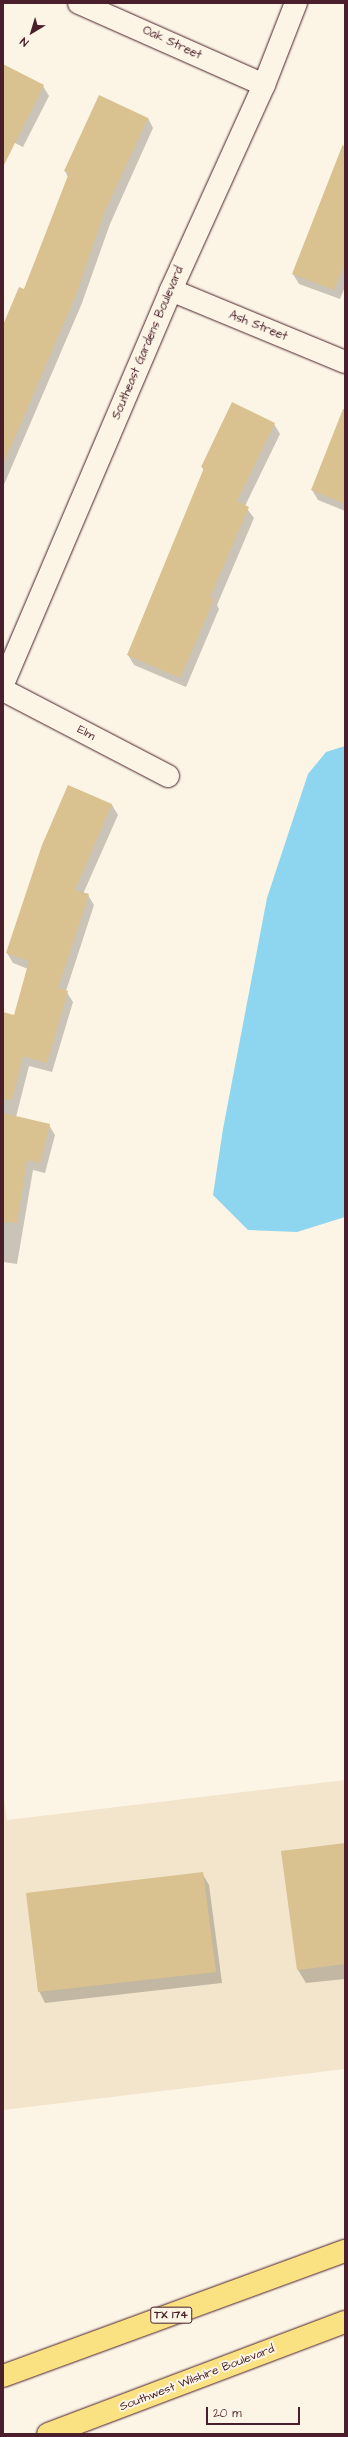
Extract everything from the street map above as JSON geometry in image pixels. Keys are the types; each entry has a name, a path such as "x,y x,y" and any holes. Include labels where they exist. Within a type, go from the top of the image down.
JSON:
{"main road":[{"name":"TX 174","path":"3,2376 345,2251"},
{"name":"Southwest Wilshire Boulevard","path":"48,2434 345,2322"}],"street":[{"name":"Oak Street","path":"79,3 264,85"},
{"name":"Southeast Gardens Boulevard","path":"3,684 171,290 264,85 296,3"},
{"name":"Ash Street","path":"171,290 345,362"},
{"name":"Elm","path":"3,690 168,776"}],"shaded area":[{"path":"345,1780 345,2069 3,2110 3,1791 7,1820"}],"water":[{"path":"345,746 345,1217 297,1232 248,1230 213,1195 223,1129 267,898 308,774 326,752"}],"building":[{"path":"3,64 44,85 3,167"},
{"path":"99,95 148,118 104,213 77,292 3,465 3,325 19,287 24,289 69,173 64,171"},
{"path":"343,144 345,263 334,290 292,274"},
{"path":"232,402 275,423 237,501 249,507 210,597 214,599 180,678 127,655 204,468 201,467"},
{"path":"343,409 345,409 345,504 311,490"},
{"path":"68,785 112,804 75,890 89,894 58,988 68,991 47,1063 23,1056 12,1100 3,1099 3,1012 14,1015 29,961 6,953 42,845"},
{"path":"3,1113 50,1124 40,1163 27,1160 17,1223 3,1222"},
{"path":"345,1843 345,1964 297,1970 281,1851"},
{"path":"203,1872 216,1972 38,1992 26,1893"}]}
